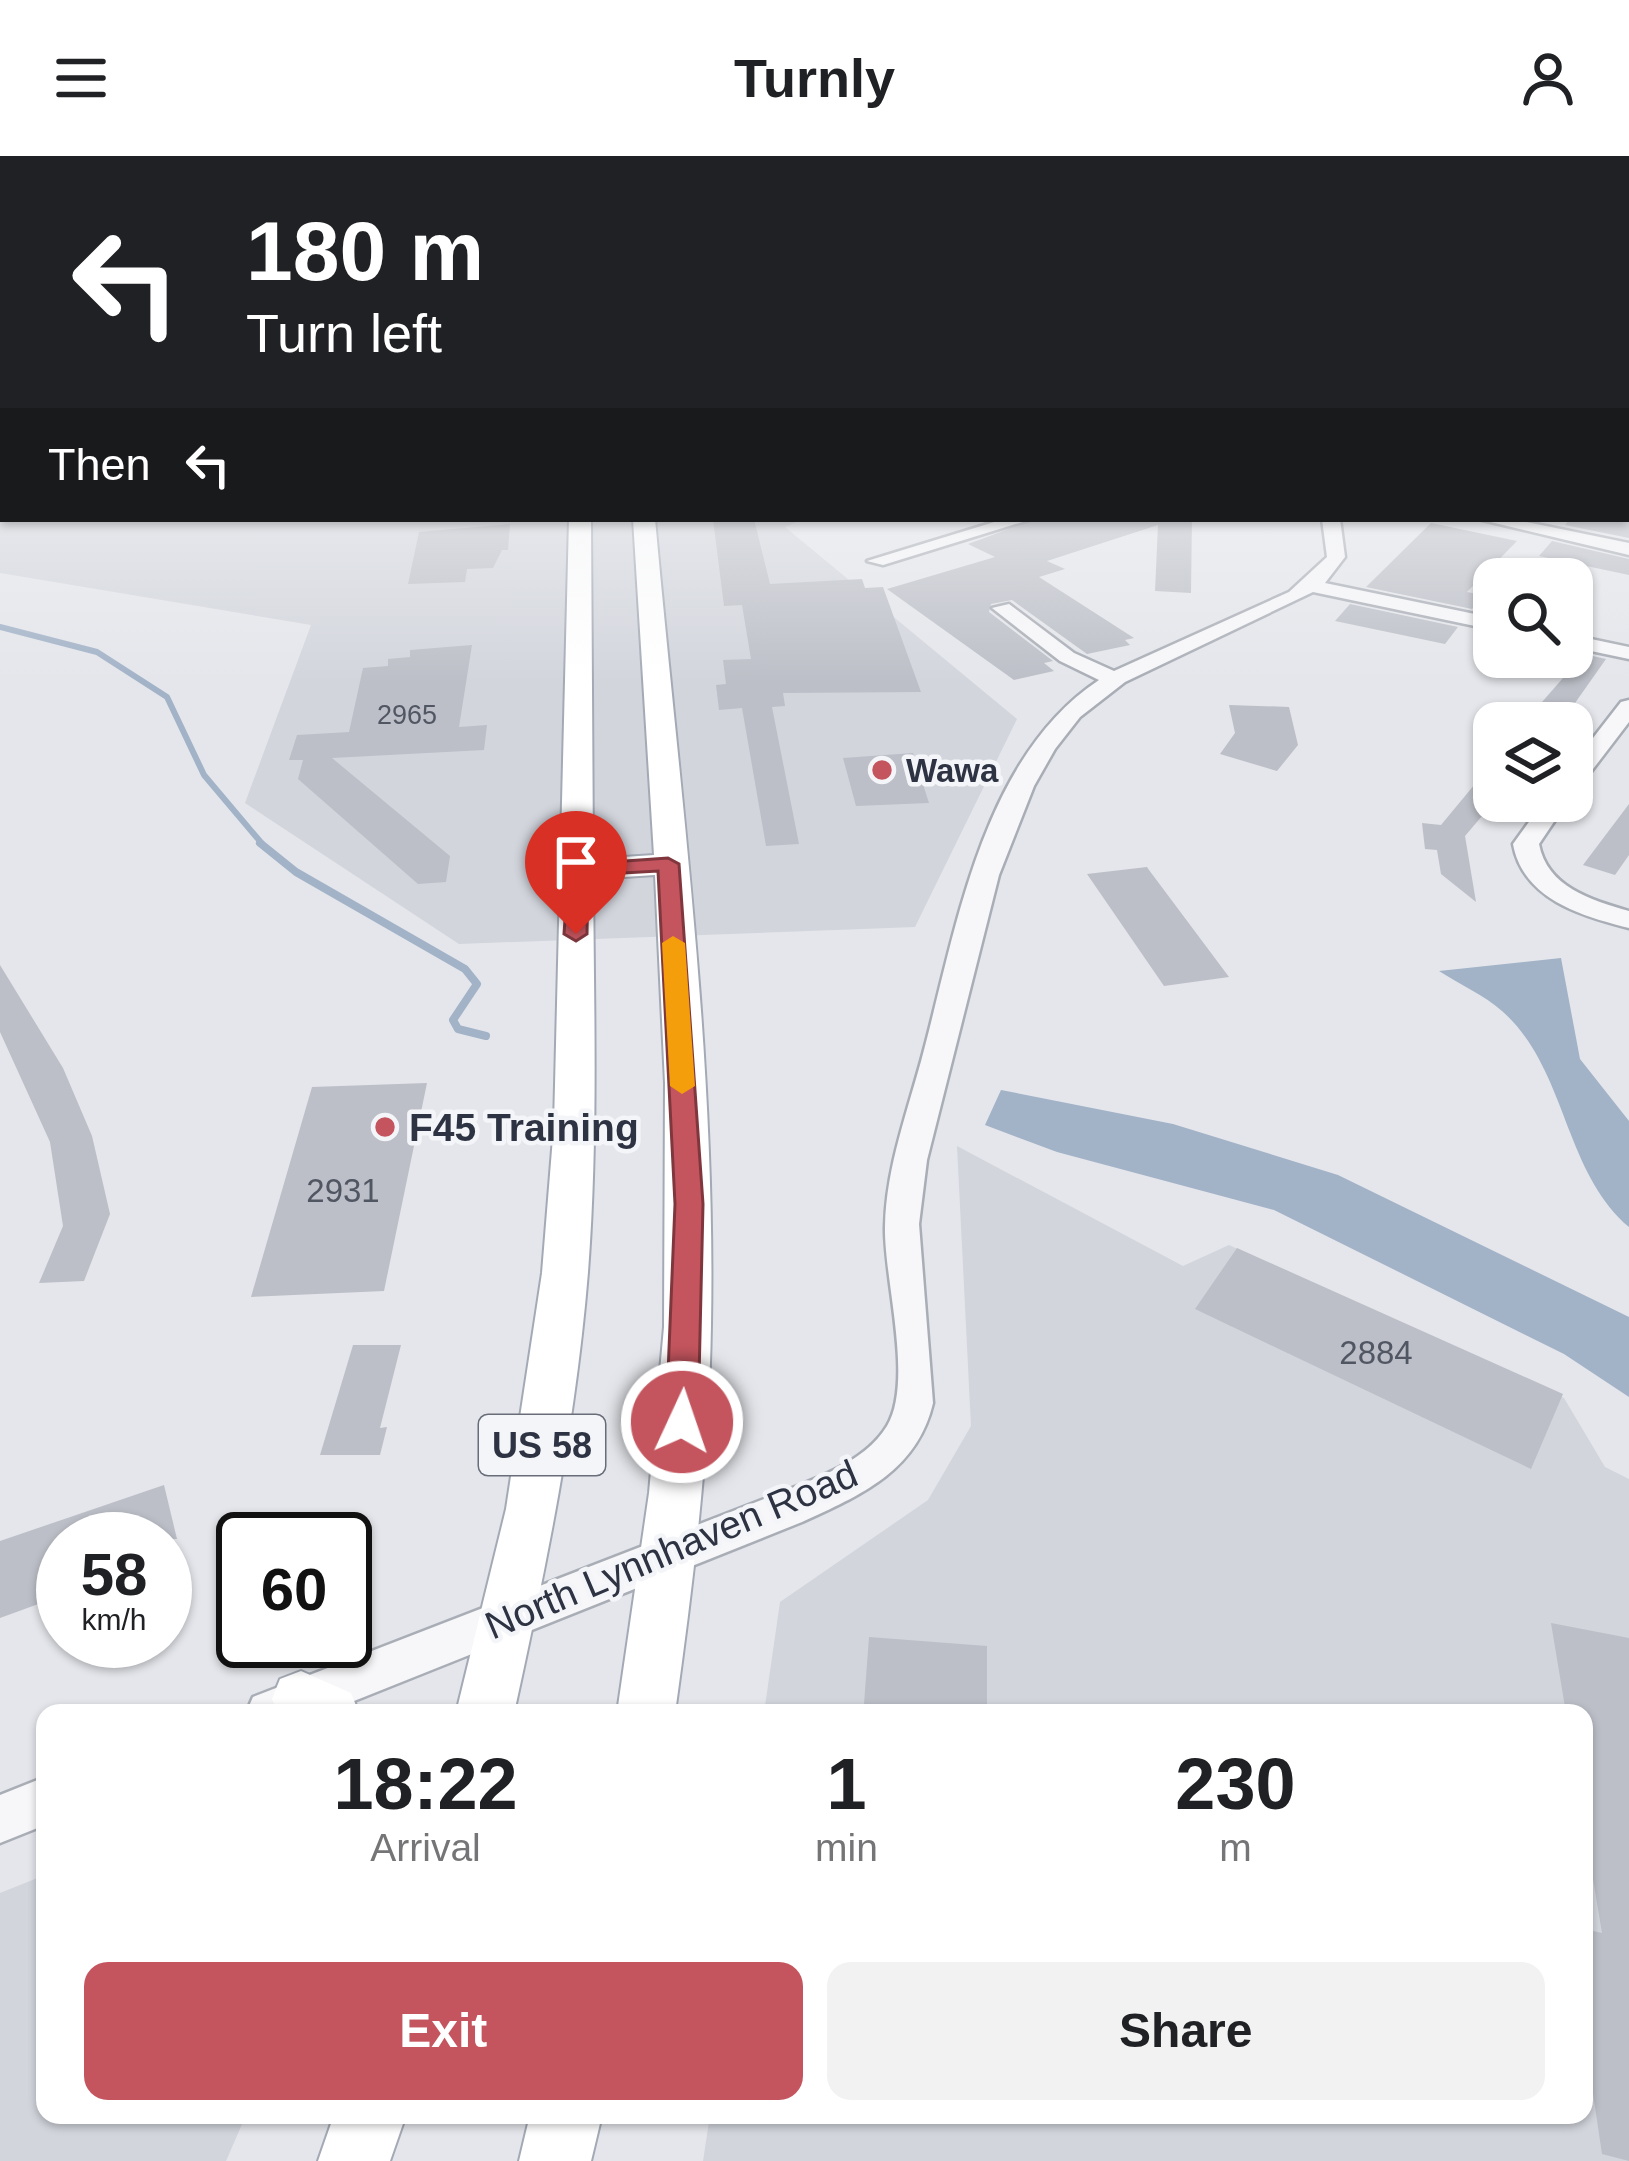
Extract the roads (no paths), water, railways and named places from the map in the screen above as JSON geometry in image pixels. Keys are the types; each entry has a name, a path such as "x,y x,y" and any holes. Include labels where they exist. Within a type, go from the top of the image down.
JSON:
{"main road":[{"name":"US 58","path":"487,1704 510,1617 565,1273 574,1126 580,522"},
{"path":"644,522 689,1251 680,1456 647,1704"},
{"path":"577,870 668,864"},
{"path":"354,2161 367,2124"},
{"path":"555,2161 564,2124"}],"street":[{"path":"876,561 1012,522"},
{"path":"1331,522 1336,557 1312,586 1473,620"},
{"path":"1501,522 1629,549"},
{"name":"North Lynnhaven Road","path":"309,1704 856,1477 896,1445 908,1426 916,1390 903,1292 902,1220 920,1122 969,938 1031,770 1070,713 1114,679 1312,586"},
{"path":"1002,608 1067,657 1114,679"},
{"path":"1593,645 1629,653"},
{"path":"1593,754 1629,707"},
{"path":"1541,822 1526,844 1534,871 1581,903 1629,920"},
{"path":"0,1819 36,1805"}],"water":[{"path":"1561,958 1580,1059 1629,1121 1629,1227 1590,1178 1540,1061 1523,1034 1495,1005 1439,971"},
{"path":"1001,1090 1173,1124 1338,1175 1629,1317 1629,1397 1564,1354 1274,1210 1057,1152 985,1125"}],"waterway":[{"path":"0,627 97,652 167,697 204,775 264,846"},
{"path":"260,843 296,872 465,969 477,984 453,1020 458,1029 486,1036"}],"place":[{"name":"Wawa","path":"882,770"},
{"name":"F45 Training","path":"385,1127"}]}
